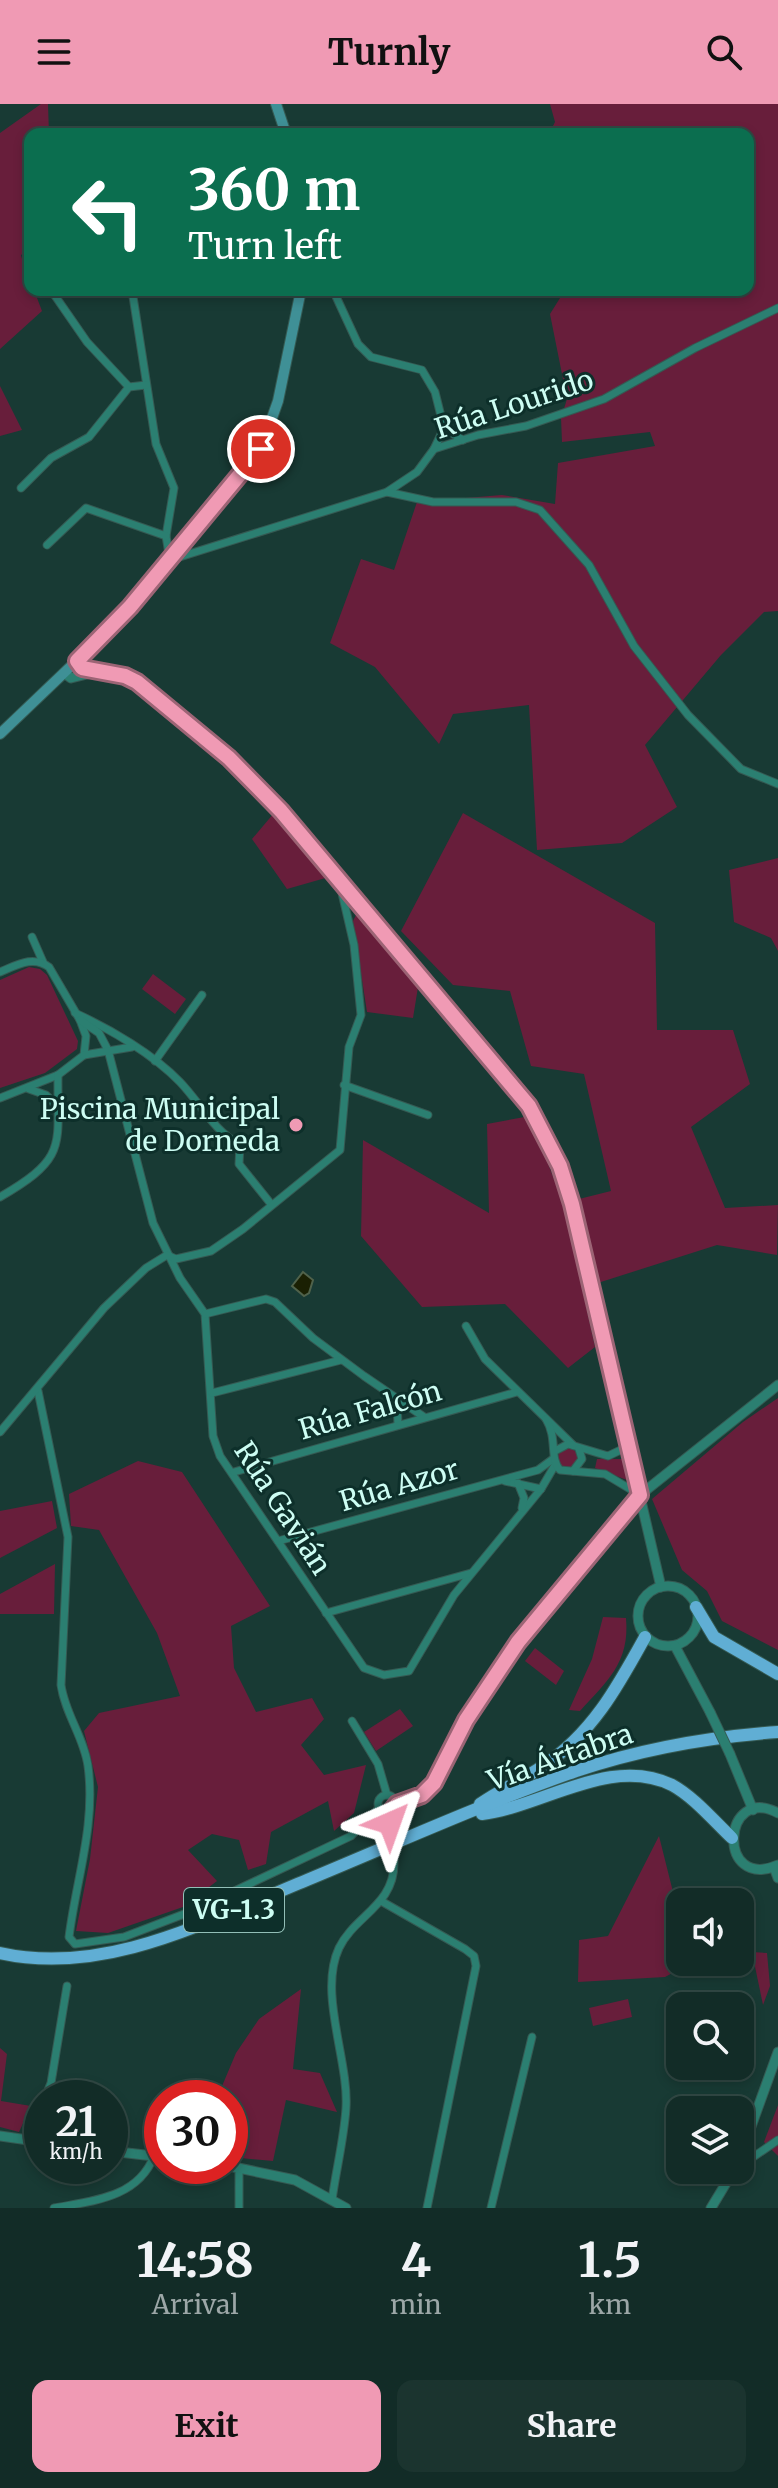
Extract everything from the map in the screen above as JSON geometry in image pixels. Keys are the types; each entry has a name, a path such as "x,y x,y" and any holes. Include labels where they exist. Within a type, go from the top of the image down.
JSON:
{"highway":[{"path":"696,1607 714,1637 778,1674"},
{"path":"459,1818 545,1765 573,1743 627,1674 645,1637"},
{"name":"Vía Ártabra","path":"0,1953 45,1959 87,1957 126,1950 220,1916 577,1771 633,1755 733,1736 778,1732"},
{"path":"459,1818 539,1802 609,1777 641,1774 673,1786 732,1838"}],"main road":[{"path":"276,104 284,128"},
{"path":"0,734 64,673 79,669 265,441 281,388 300,296"}],"street":[{"path":"55,296 87,342 129,387"},
{"path":"133,296 156,444 174,488 166,536 170,560"},
{"path":"336,296 358,344 371,357 422,370 435,392 444,428 434,449"},
{"name":"Rúa Lourido","path":"170,560 387,492 417,472 434,449 526,426 604,399 695,348 778,308"},
{"path":"21,488 51,458 89,437 129,387 146,385"},
{"path":"444,428 463,440"},
{"path":"387,492 433,502 516,502 540,510 589,565 634,646 688,715 741,769 778,784"},
{"path":"47,545 86,508 166,536"},
{"path":"64,673 71,678 79,669 125,676 137,682 229,758 339,878 529,1106 544,1130 572,1204 661,1587"},
{"path":"0,1432 38,1391 104,1308 146,1268 167,1255 176,1259 211,1251 340,1150 349,1047 361,1015 354,945 339,878"},
{"path":"32,937 43,962 78,1016 86,1036 84,1055"},
{"path":"0,972 26,961 43,962"},
{"path":"155,1061 202,995"},
{"path":"78,1016 155,1061 179,1081 218,1130 240,1145 239,1164 271,1204"},
{"path":"78,1016 99,1033 108,1050"},
{"path":"0,1098 58,1075 84,1055 132,1047"},
{"name":"Rúa Gavián","path":"108,1050 153,1223 167,1255 205,1314 213,1436 220,1456 234,1472 364,1668 384,1675 409,1671 471,1572 543,1487 569,1472"},
{"path":"0,1197 26,1182 52,1157 60,1126 58,1075"},
{"path":"344,1085 428,1115"},
{"path":"29,1089 46,1095 60,1110"},
{"path":"205,1314 266,1299 275,1302 341,1360 425,1418"},
{"path":"466,1326 485,1359 575,1446 582,1459 569,1472"},
{"path":"212,1393 341,1360"},
{"path":"332,2200 346,2107 334,2010 335,1967 339,1948 381,1901 392,1880 394,1862 390,1813 397,1804 422,1795 434,1783 466,1720 518,1642 640,1495 778,1385"},
{"path":"38,1391 68,1537 61,1685 64,1705 88,1766 88,1833 69,1937 75,1944 124,1937 192,1911 351,1836 379,1808 379,1799 387,1795 394,1797 397,1804"},
{"name":"Rúa Falcón","path":"234,1472 517,1392"},
{"path":"397,1400 398,1425"},
{"path":"546,1419 553,1431 554,1459 569,1472 605,1474 640,1495"},
{"name":"Rúa Azor","path":"278,1541 538,1470 554,1459 561,1445 575,1446"},
{"path":"575,1446 608,1456 629,1446"},
{"name":"Rúa Gavián","path":"543,1487 554,1459"},
{"name":"Rúa Azor","path":"487,1483 543,1487"},
{"path":"518,1483 524,1498 522,1511"},
{"path":"326,1613 471,1572"},
{"path":"661,1587 679,1588 696,1607 694,1631 675,1646 659,1645 645,1637 638,1620 640,1603 661,1587"},
{"path":"675,1646 730,1754 753,1810"},
{"path":"352,1721 378,1764 387,1795"},
{"path":"379,1808 390,1813"},
{"path":"778,1813 763,1808 753,1810 738,1821 732,1838 735,1852 744,1863 758,1869 776,1866 778,1878"},
{"path":"381,1901 465,1949 474,1956 476,1966 427,2208"},
{"path":"51,2080 67,1986"},
{"path":"491,2208 532,2037"},
{"path":"754,2118 778,2052"},
{"path":"0,2136 24,2140"},
{"path":"754,2156 778,2140"},
{"path":"248,2170 295,2180 346,2208"},
{"path":"54,2208 97,2204 137,2181 144,2173"},
{"path":"236,2184 239,2208"},
{"path":"711,2208 726,2184"}],"shaded area":[{"path":"41,104 48,104 49,128 24,128 24,253 21,255 24,296 36,296 42,311 0,349 0,133"},
{"path":"550,104 778,104 778,611 764,612 721,655 645,745 677,807 622,843 537,850 529,705 453,714 439,744 375,667 330,643 361,559 394,570 417,502 502,495 555,504 558,463 655,446 650,432 562,442 561,418 567,399 550,314 561,296 754,296 754,128 552,128 555,122"},
{"path":"0,386 22,430 0,436"},
{"path":"274,813 329,877 287,889 252,839"},
{"path":"463,813 655,923 657,1030 733,1030 750,1084 691,1127 725,1208 778,1205 777,1255 717,1245 582,1288 595,1347 568,1368 505,1304 422,1307 361,1236 363,1140 489,1213 487,1124 530,1116 563,1203 611,1191 584,1074 531,1066 510,991 453,985 401,931"},
{"path":"778,858 778,951 771,938 734,922 729,870"},
{"path":"359,909 419,981 413,1018 367,1012 353,921"},
{"path":"29,967 40,969 47,975 78,1041 77,1049 45,1073 0,1088 0,980"},
{"path":"153,974 186,999 175,1014 142,989"},
{"path":"303,1272 313,1280 309,1293 304,1296 292,1286"},
{"path":"778,1398 778,1650 722,1621 707,1591 682,1570 652,1499 743,1422"},
{"path":"568,1448 575,1451 578,1458 575,1465 568,1468 561,1465 558,1458 561,1451"},
{"path":"597,1459 622,1459 627,1480 595,1468"},
{"path":"138,1461 182,1472 270,1606 231,1626 234,1668 256,1712 312,1698 324,1719 301,1745 324,1775 366,1765 354,1813 334,1831 328,1801 271,1832 266,1864 248,1870 239,1840 212,1834 188,1850 217,1881 183,1907 108,1933 76,1931 90,1859 98,1787 84,1731 99,1713 180,1696 157,1633 99,1530 71,1526 69,1494"},
{"path":"52,1501 57,1528 0,1558 0,1511"},
{"path":"55,1564 54,1614 0,1614 0,1594"},
{"path":"603,1617 626,1618 620,1659 615,1670 580,1711 569,1710 592,1659"},
{"path":"535,1648 564,1671 556,1685 525,1661"},
{"path":"400,1709 413,1726 376,1751 364,1732"},
{"path":"659,1836 672,1888 666,1888 667,1976 578,1982 579,1940 608,1936"},
{"path":"754,1952 767,1953 770,1986 763,2005"},
{"path":"301,1989 293,2069 320,2073 337,2112 286,2100 273,2161 248,2159 248,2080 225,2080 236,2053 259,2019"},
{"path":"628,1999 632,2017 593,2026 589,2008"},
{"path":"0,2048 7,2054 1,2101 24,2105 24,2121 19,2132 0,2127"},
{"path":"778,2105 778,2156 764,2142"}],"place":[{"name":"Piscina Municipal de Dorneda","path":"296,1125"}],"route":[{"path":"261,449 130,607 77,661 82,668 110,672 137,682 229,758 281,811 529,1106 560,1166 572,1204 640,1495 620,1523 518,1642 466,1720 434,1783 422,1795 397,1804 390,1813 390,1823"}]}
